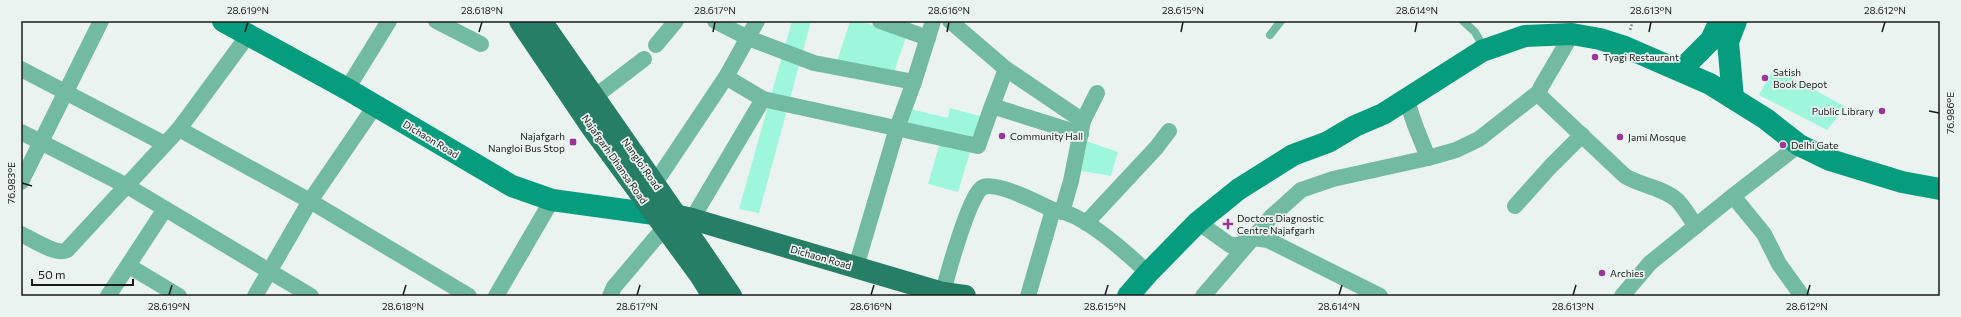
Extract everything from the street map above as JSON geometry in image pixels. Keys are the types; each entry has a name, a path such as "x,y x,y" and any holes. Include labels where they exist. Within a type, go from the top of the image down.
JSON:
{"main road":[{"name":"Dichaon Road","path":"223,21 347,89 502,180 524,191 552,200 671,219 957,295"},
{"name":"Najafgarh Dhansa Road","path":"520,21 671,219 700,275 713,296"},
{"name":"Nangloi Road","path":"541,21 593,98 655,183 671,219"},
{"path":"1681,70 1711,40 1720,21"},
{"path":"1733,98 1728,42 1736,21"},
{"path":"1128,296 1148,273 1198,222 1239,189 1293,155 1328,142 1355,126 1383,114 1485,50 1525,36 1572,34 1600,38 1681,70 1733,98 1766,119 1799,145 1830,160 1866,173 1940,189"},
{"path":"671,219 731,296"}],"street":[{"path":"21,182 101,21"},
{"path":"347,89 389,21"},
{"path":"436,21 481,44"},
{"path":"656,45 676,21"},
{"path":"716,21 748,38 814,63 914,82"},
{"path":"655,183 726,78 757,21"},
{"path":"880,21 928,38"},
{"path":"856,267 897,128 914,82 932,21"},
{"path":"950,21 1006,69 1082,127"},
{"path":"21,234 56,251 63,252 68,250 179,128 249,34"},
{"path":"1203,296 1276,212 1300,190 1334,179 1428,158 1456,150 1479,139 1539,92 1572,34"},
{"path":"593,98 644,59"},
{"path":"21,69 165,144"},
{"path":"726,78 763,99 978,146 1006,69"},
{"path":"1539,92 1541,97 1625,176 1637,183 1660,190 1677,201 1696,226"},
{"path":"1028,296 1058,211 1082,127 1097,93"},
{"path":"1407,98 1410,114 1428,158"},
{"path":"611,295 763,99"},
{"path":"255,296 310,201 375,106"},
{"path":"992,106 1082,127"},
{"path":"179,128 310,201 469,296"},
{"path":"1086,223 1156,148 1169,131"},
{"path":"21,132 127,186 311,296"},
{"path":"1515,206 1550,167 1582,135"},
{"path":"1622,296 1650,263 1799,145"},
{"path":"957,295 968,211 979,190 984,187 1013,192 1086,223 1098,230 1148,273"},
{"path":"1733,196 1764,234 1779,264 1802,296"},
{"path":"496,296 552,200"},
{"path":"108,296 129,266 164,209"},
{"path":"1198,222 1230,245 1238,245 1253,238 1274,243 1380,296"},
{"path":"129,266 179,296"}],"lane":[{"path":"1270,36 1281,21"},
{"path":"1463,21 1475,32 1485,50"}],"green space":[{"path":"792,21 811,21 759,213 739,209"},
{"path":"850,21 861,21 906,37 892,78 836,65"},
{"path":"1774,68 1846,107 1827,130 1759,95"},
{"path":"906,108 948,118 950,108 984,117 975,140 902,125"},
{"path":"1083,140 1118,152 1111,176 1076,170"},
{"path":"940,143 970,152 958,192 928,184"}],"place":[{"name":"Tyagi Restaurant","path":"1595,57"},
{"name":"Satish Book Depot","path":"1765,78"},
{"name":"Public Library","path":"1882,111"},
{"name":"Community Hall","path":"1002,136"},
{"name":"Jami Mosque","path":"1620,137"},
{"name":"Najafgarh Nangloi Bus Stop","path":"573,142"},
{"name":"Delhi Gate","path":"1783,145"},
{"name":"Doctors Diagnostic Centre Najafgarh","path":"1228,224"},
{"name":"Archies","path":"1602,273"}]}
